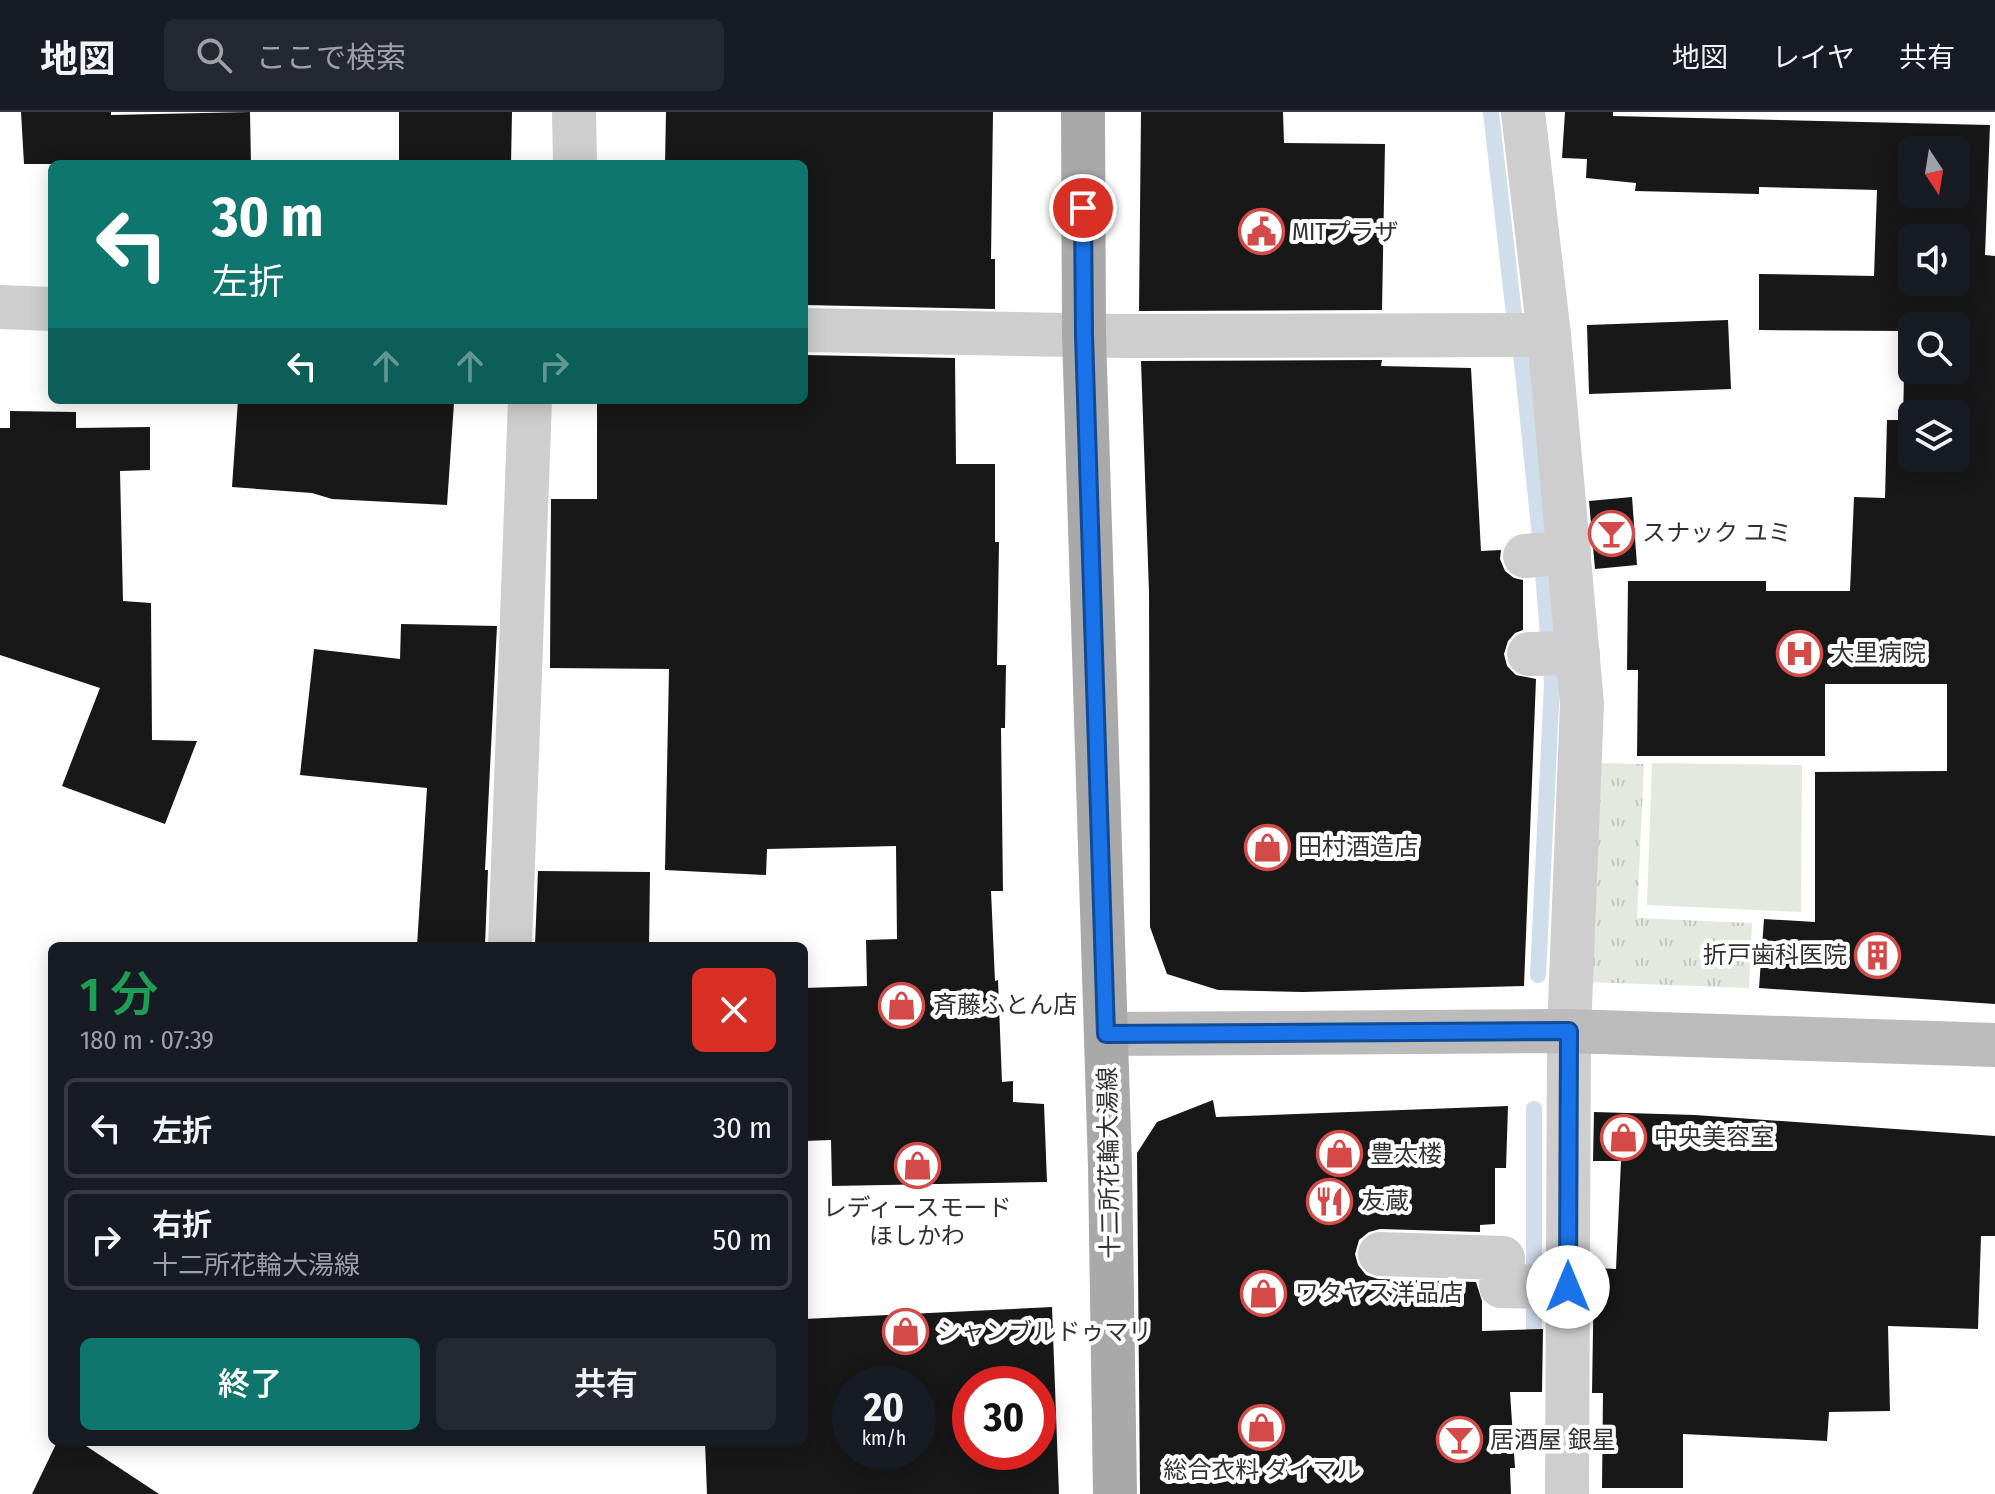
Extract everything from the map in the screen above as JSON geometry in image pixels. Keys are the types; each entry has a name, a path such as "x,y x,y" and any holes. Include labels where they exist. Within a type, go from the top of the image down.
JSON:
{"main road":[{"name":"十二所花輪大湯線","path":"1083,112 1084,335 1106,1034 1115,1494"}],"street":[{"path":"574,112 575,160"},
{"path":"1523,112 1582,704 1569,1031 1567,1494"},
{"path":"0,307 48,309"},
{"path":"808,330 1084,335 1547,335"},
{"path":"510,942 530,404"},
{"path":"1525,556 1569,552"},
{"path":"1529,654 1578,653"},
{"path":"1106,1034 1569,1031 1995,1045"},
{"path":"1380,1254 1503,1258 1501,1286 1566,1287"}],"green space":[{"path":"1596,763 1644,764 1637,918 1752,923 1749,988 1588,982"},
{"path":"1652,763 1802,765 1801,912 1647,905"}],"building":[{"path":"21,112 111,112 111,115 250,112 251,160 48,160 48,164 24,164"},
{"path":"399,112 512,112 511,160 399,160"},
{"path":"666,112 993,112 991,259 995,259 995,309 808,305 808,160 665,160"},
{"name":"MITプラザ","path":"1141,112 1283,112 1284,143 1385,144 1382,310 1139,311"},
{"path":"1565,112 1613,112 1613,116 1990,125 1985,255 1995,256 1995,1004 1759,988 1764,919 1815,922 1815,772 1947,771 1947,684 1825,684 1825,756 1637,756 1638,670 1627,670 1628,581 1766,581 1766,591 1850,591 1854,497 1885,498 1887,420 1898,420 1898,472 1970,472 1970,400 1903,400 1904,384 1970,384 1970,312 1898,312 1898,331 1759,330 1759,274 1874,276 1877,190 1759,187 1759,194 1635,191 1636,183 1586,178 1587,159 1562,158"},
{"path":"1728,320 1731,389 1589,394 1587,325"},
{"path":"808,355 955,358 956,464 995,464 995,542 999,542 997,665 1006,665 1005,728 1001,728 1003,891 991,891 1002,1082 1013,1081 1013,1102 1044,1104 1047,1182 832,1186 831,1140 808,1141 808,988 867,986 866,940 897,939 896,846 767,849 766,875 665,870 669,669 550,668 551,499 597,499 597,404 808,404"},
{"path":"1382,360 1381,366 1471,368 1481,551 1501,550 1500,559 1505,571 1523,580 1523,630 1508,641 1504,654 1507,666 1516,675 1536,679 1524,986 1303,992 1218,990 1167,974 1150,927 1149,592 1141,361"},
{"path":"238,404 454,404 447,505 332,499 312,493 232,487"},
{"path":"10,411 76,412 76,428 150,427 150,470 120,471 123,601 151,603 152,740 197,741 165,824 62,786 100,688 0,655 0,428 10,428"},
{"name":"スナック ユミ","path":"1632,497 1637,565 1595,569 1589,501"},
{"path":"401,624 497,626 485,870 488,870 485,942 417,942 427,788 300,775 314,649 400,659"},
{"path":"538,871 650,872 649,942 535,942"},
{"path":"1213,1100 1216,1117 1508,1106 1506,1168 1495,1168 1495,1224 1480,1225 1480,1232 1380,1229 1369,1232 1359,1240 1355,1254 1358,1265 1366,1275 1378,1279 1476,1282 1482,1301 1482,1331 1543,1329 1542,1392 1510,1392 1515,1468 1510,1468 1511,1494 1140,1494 1137,1153 1157,1122"},
{"path":"1594,1112 1695,1115 1995,1136 1995,1236 1981,1236 1978,1329 1888,1326 1890,1411 1829,1412 1827,1441 1683,1434 1683,1488 1602,1488 1603,1393 1592,1393 1594,1268 1616,1269 1621,1161 1593,1161"},
{"path":"1052,1307 1054,1366 952,1366 952,1470 1056,1470 1056,1414 1059,1494 707,1494 705,1446 808,1446 808,1319"},
{"path":"55,1446 86,1446 159,1494 32,1494"}],"waterway":[{"path":"1491,112 1522,362 1552,684 1538,975"},
{"path":"1534,1109 1534,1352"}],"place":[{"name":"MITプラザ","path":"1261,232"},
{"name":"スナック ユミ","path":"1611,533"},
{"name":"大里病院","path":"1799,653"},
{"name":"田村酒造店","path":"1267,847"},
{"name":"折戸歯科医院","path":"1878,955"},
{"name":"斉藤ふとん店","path":"902,1005"},
{"name":"中央美容室","path":"1623,1137"},
{"name":"豊太楼","path":"1339,1154"},
{"name":"レディースモード ほしかわ","path":"917,1166"},
{"name":"友蔵","path":"1330,1201"},
{"name":"ワタヤス洋品店","path":"1264,1293"},
{"name":"シャンブルドゥマリ","path":"906,1332"},
{"name":"総合衣料 ダイマル","path":"1262,1428"},
{"name":"居酒屋 銀星","path":"1459,1440"}],"route":[{"path":"1083,208 1084,335 1106,1034 1569,1031 1568,1287"}]}
